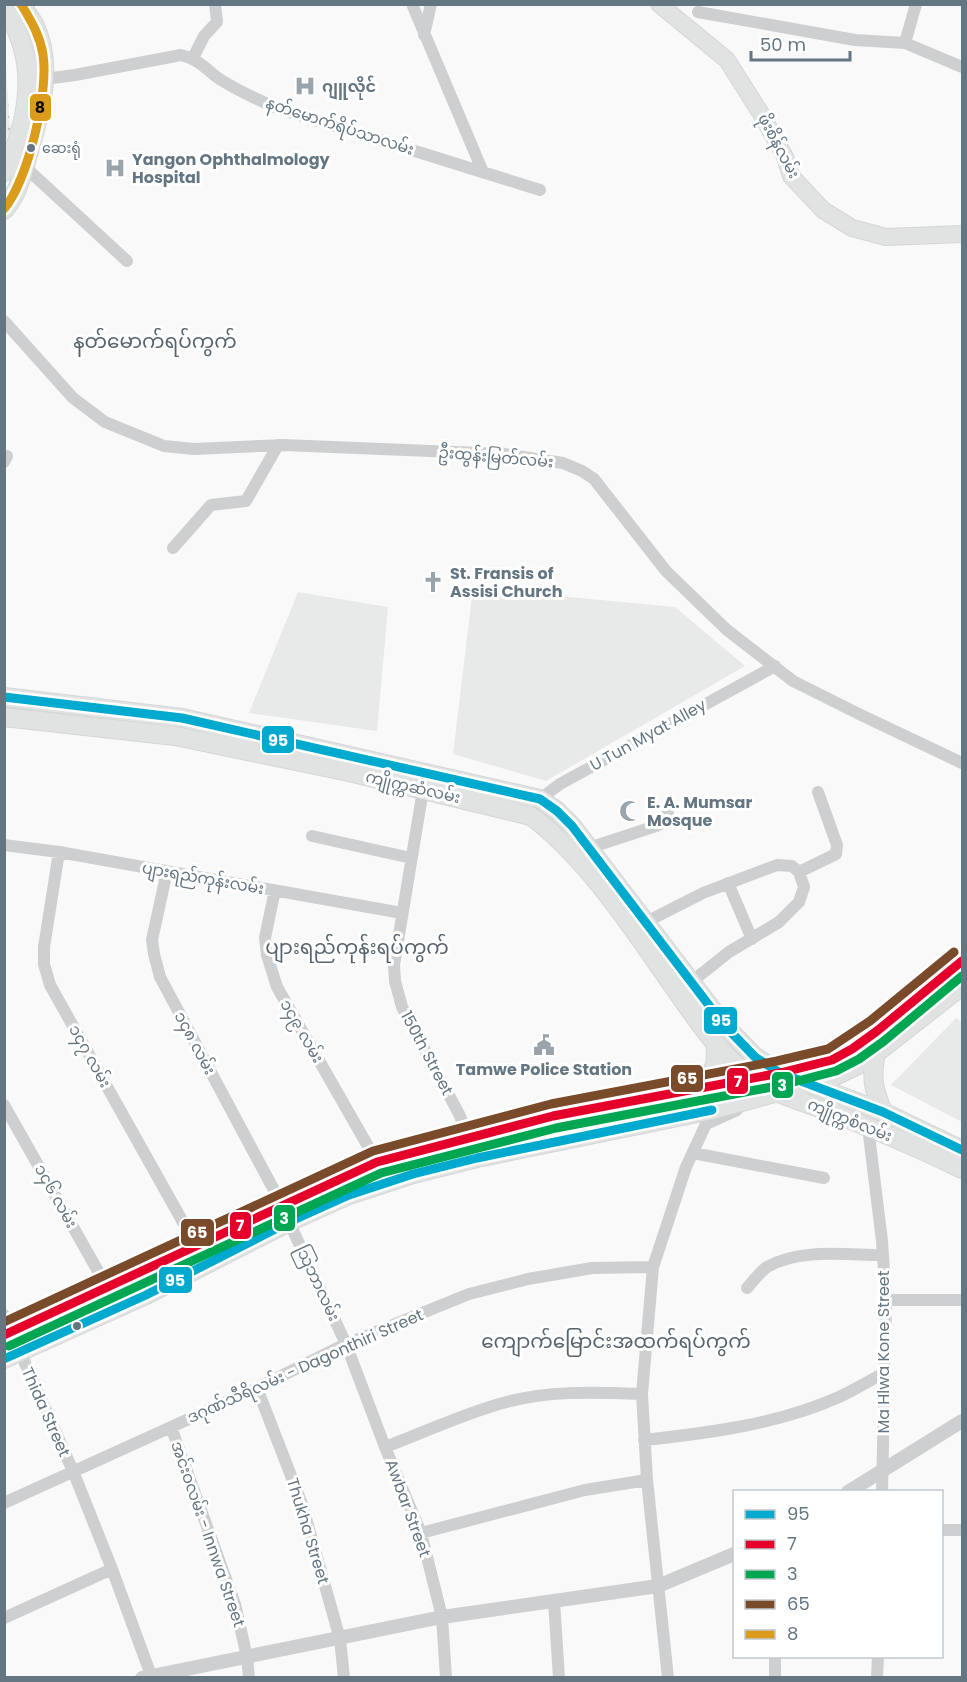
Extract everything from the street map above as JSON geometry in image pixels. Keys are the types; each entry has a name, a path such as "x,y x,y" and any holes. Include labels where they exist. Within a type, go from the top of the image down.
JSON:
{"main road":[{"path":"4,171 10,159 43,56 35,25 21,4"},
{"name":"ဖိုးစိန်လမ်း","path":"659,4 727,60 764,117 786,157 791,176 823,210 852,228 886,237 963,234"},
{"path":"4,9 19,33 26,58 36,80 40,110 18,190 4,210"},
{"name":"ကျိုက္ကဆံလမ်း","path":"4,697 182,718 540,799 557,811 589,848 646,921 690,983 741,1043"},
{"name":"ကျိုက္ကဆံလမ်း","path":"4,717 175,736 338,770 531,816 549,829 579,860 639,937 715,1043"},
{"path":"7,1327 107,1287 376,1162 553,1116 780,1072 832,1059 852,1049 877,1031 962,963"},
{"path":"12,1355 349,1195 412,1174 477,1158 712,1110 833,1077 876,1053 961,989"},
{"path":"702,1087 713,1071 717,1059 715,1043"},
{"name":"ကျိုက္ကစံလမ်း","path":"715,1043 750,1078 963,1169"},
{"name":"ကျိုက္ကစံလမ်း","path":"741,1043 754,1056 780,1072 883,1112 963,1150"},
{"path":"876,1053 872,1072 873,1089 883,1112"}],"street":[{"path":"36,80 181,55 193,58 204,36 217,22 214,4"},
{"path":"412,4 483,172"},
{"path":"424,35 431,4"},
{"path":"905,43 916,4"},
{"path":"689,28 700,8 845,38 905,43 963,67"},
{"name":"နတ်မောက်ရိပ်သာလမ်း","path":"193,58 219,78 277,108 540,190"},
{"path":"25,167 89,228 128,261"},
{"name":"ဦးထွန်းမြတ်လမ်း","path":"4,321 73,398 105,422 164,446 194,449 278,445 504,454 563,463 582,471 594,479 666,571 727,630 793,681 963,762"},
{"path":"173,548 211,505 246,501 278,445"},
{"path":"4,456 7,456 4,462"},
{"name":"U Tun Myat Alley","path":"531,816 540,799 560,784 774,666"},
{"name":"150th Street","path":"423,790 394,965 395,981 402,1007 459,1114 469,1138"},
{"path":"799,872 836,854 837,845 818,792"},
{"path":"589,848 659,825 668,813"},
{"path":"312,836 411,858"},
{"name":"ပျားရည်ကုန်းလမ်း","path":"4,845 59,852 402,913"},
{"name":"၁၄၇ လမ်း","path":"59,852 44,947 44,964 50,985 207,1264"},
{"path":"646,921 728,883 777,865 792,866 799,872 804,887 800,902 779,922 729,952 690,983"},
{"name":"၁၄၈ လမ်း","path":"167,871 152,940 160,977 282,1205"},
{"path":"728,883 752,939"},
{"name":"၁၄၉ လမ်း","path":"275,891 265,938 267,956 277,987 376,1162"},
{"path":"668,1677 647,1480 642,1394 653,1267 686,1167 706,1124 780,1092"},
{"name":"၁၄၆ လမ်း","path":"4,1105 107,1287"},
{"name":"Ma Hlwa Kone Street","path":"868,1127 886,1300 882,1490"},
{"path":"693,1153 824,1178"},
{"name":"ဩဘာလမ်း","path":"289,1222 346,1344"},
{"path":"747,1288 765,1269 784,1259 814,1255 883,1255"},
{"name":"ဒဂုဏ်သီရိလမ်း - Dagonthiri Street","path":"4,1503 258,1388 346,1344 469,1294 528,1279 592,1268 653,1267"},
{"path":"886,1300 963,1300"},
{"name":"Awbar Street","path":"346,1344 421,1533 442,1617 446,1677"},
{"name":"Thida Street","path":"12,1355 73,1471 112,1569 149,1677"},
{"path":"644,1440 738,1426 797,1412 837,1397 884,1373"},
{"name":"Thukha Street","path":"258,1388 302,1504 340,1639 344,1677"},
{"path":"385,1447 497,1404 582,1392 642,1394"},
{"path":"850,1490 963,1421"},
{"name":"အင်းဝလမ်း - Innwa Street","path":"171,1427 235,1604 247,1657 249,1677"},
{"path":"421,1533 585,1490 647,1480"},
{"path":"943,1530 963,1530"},
{"path":"149,1677 442,1617 658,1586 733,1555"},
{"path":"4,1618 112,1569"},
{"path":"554,1601 559,1677"},
{"path":"775,1658 775,1677"},
{"path":"877,1677 878,1658"}],"shaded area":[{"path":"5,52 10,129 4,142"},
{"path":"473,588 675,607 745,666 546,781 453,754"},
{"path":"298,592 388,607 377,731 249,713"},
{"path":"956,1018 962,1022 962,1122 891,1085"}],"transit line":[{"name":"8","path":"4,209 13,196 28,157 35,135 43,91 42,48 35,28 21,4"},
{"name":"95","path":"4,697 182,718 540,799 572,826 724,1025 755,1057 780,1073 883,1112 962,1150"},
{"name":"65","path":"4,1322 373,1151 551,1104 777,1061 828,1049 870,1021 954,952"},
{"name":"7","path":"4,1335 377,1162 553,1116 780,1073 832,1060 877,1031 962,961"},
{"name":"3","path":"9,1346 381,1173 556,1128 782,1085 836,1071 859,1059 884,1041 962,976"},
{"name":"95","path":"4,1359 146,1295 289,1222 349,1195 413,1174 477,1158 712,1110"}],"place":[{"name":"ဂျူလိုင်","path":"305,86"},
{"name":"ဆေးရုံ","path":"31,148"},
{"name":"Yangon Ophthalmology Hospital","path":"115,168"},
{"name":"St. Fransis of Assisi Church","path":"433,582"},
{"name":"E. A. Mumsar Mosque","path":"630,811"},
{"name":"Tamwe Police Station","path":"544,1045"}],"district":[{"name":"နတ်မောက်ရပ်ကွက်","path":"155,341"},
{"name":"ပျားရည်ကုန်းရပ်ကွက်","path":"357,947"},
{"name":"ကျောက်မြောင်းအထက်ရပ်ကွက်","path":"616,1341"}]}
